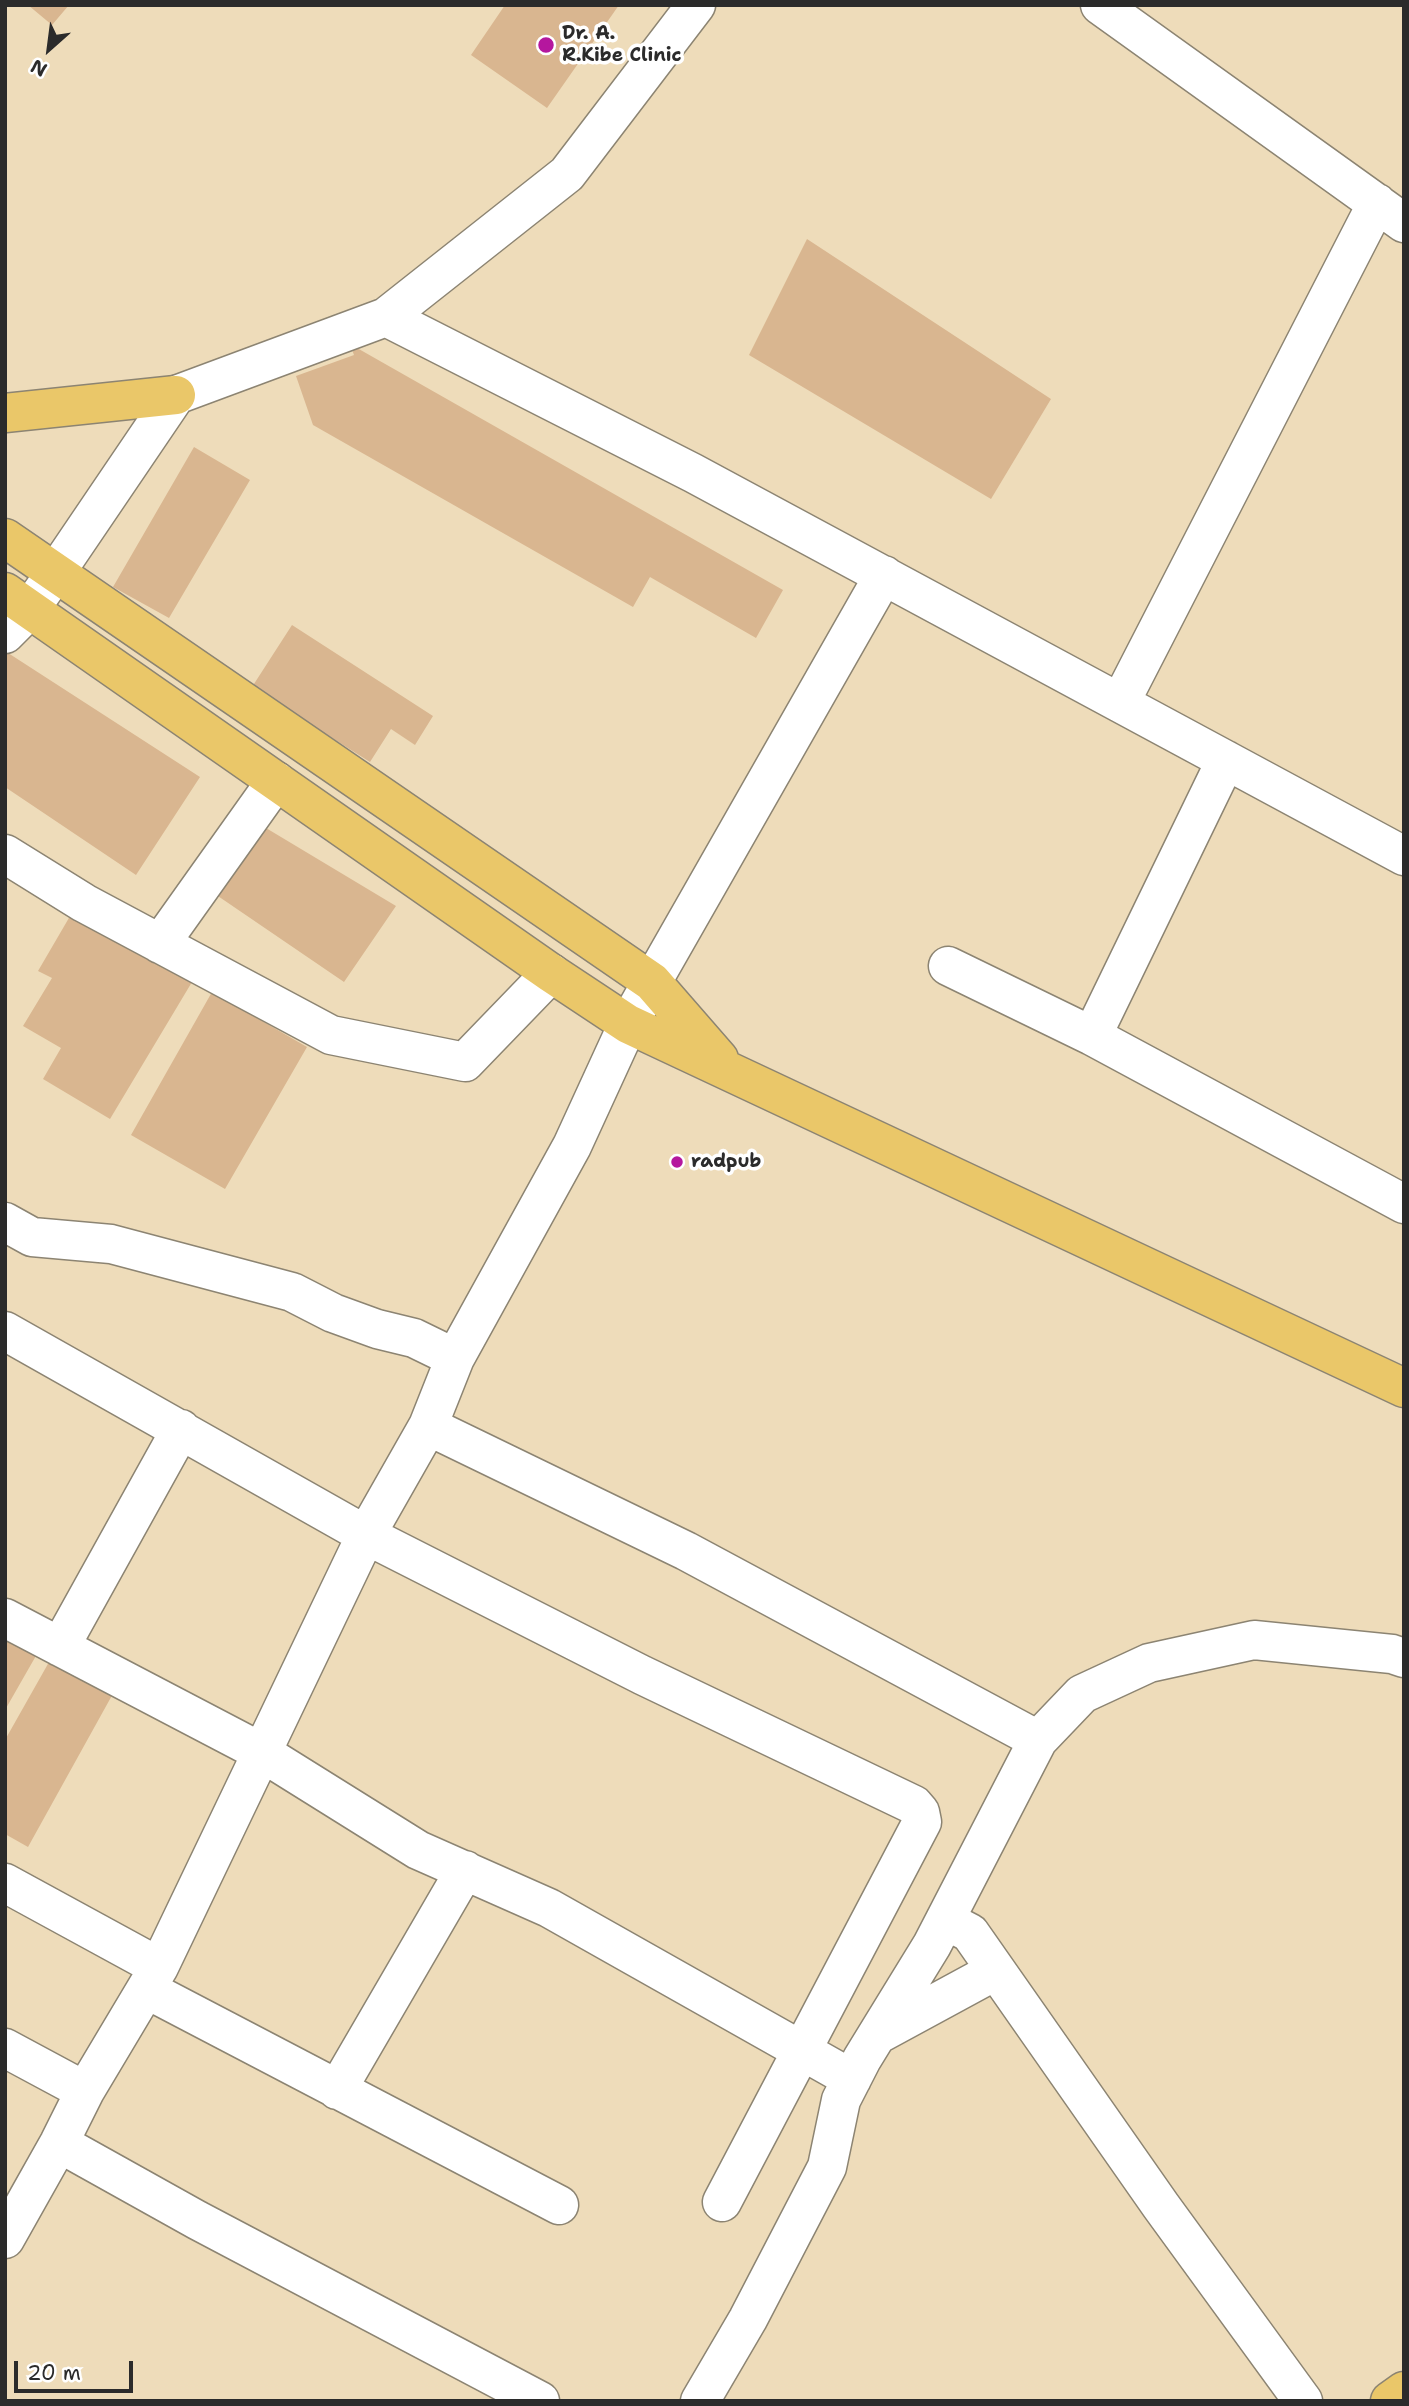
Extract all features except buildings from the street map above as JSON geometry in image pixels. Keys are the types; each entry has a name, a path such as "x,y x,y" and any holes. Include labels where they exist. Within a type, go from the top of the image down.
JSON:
{"main road":[{"path":"5,413 176,395"},
{"path":"5,537 652,982 728,1069"},
{"path":"13,612 276,781 628,1024 1404,1388"},
{"path":"1390,2401 1404,2390"}],"street":[{"path":"13,612 56,572 176,395 386,317 567,174 696,5"},
{"path":"1100,5 1390,213 1120,703"},
{"path":"386,317 693,473 1404,856"},
{"path":"5,2239 85,2091 152,1978 366,1535 428,1426 455,1358 572,1146 628,1024 884,575"},
{"path":"1092,1036 1226,760"},
{"path":"160,944 276,781"},
{"path":"5,854 84,903 331,1035 465,1062 551,973"},
{"path":"948,966 1092,1036 1404,1204"},
{"path":"5,1222 32,1237 111,1244 292,1292 333,1313 377,1329 414,1338 455,1358"},
{"path":"5,1331 366,1535 642,1675 914,1804 920,1812 922,1822 722,2202"},
{"path":"428,1426 685,1550 1038,1740"},
{"path":"61,1647 181,1429"},
{"path":"5,1618 261,1752 418,1850 561,1915 852,2079"},
{"path":"700,2401 748,2319 827,2167 841,2100 945,1920 1038,1740 1082,1694 1149,1663 1254,1640 1392,1654 1404,1658"},
{"path":"337,2090 465,1870"},
{"path":"5,1883 152,1978 337,2090 559,2205"},
{"path":"945,1920 970,1933 1153,2195 1303,2401"},
{"path":"876,2036 995,1971"},
{"path":"5,2048 85,2091"},
{"path":"59,2143 197,2220 540,2401"}],"place":[{"name":"Dr. A. R.Kibe Clinic","path":"546,45"},
{"name":"radpub","path":"677,1162"}]}
